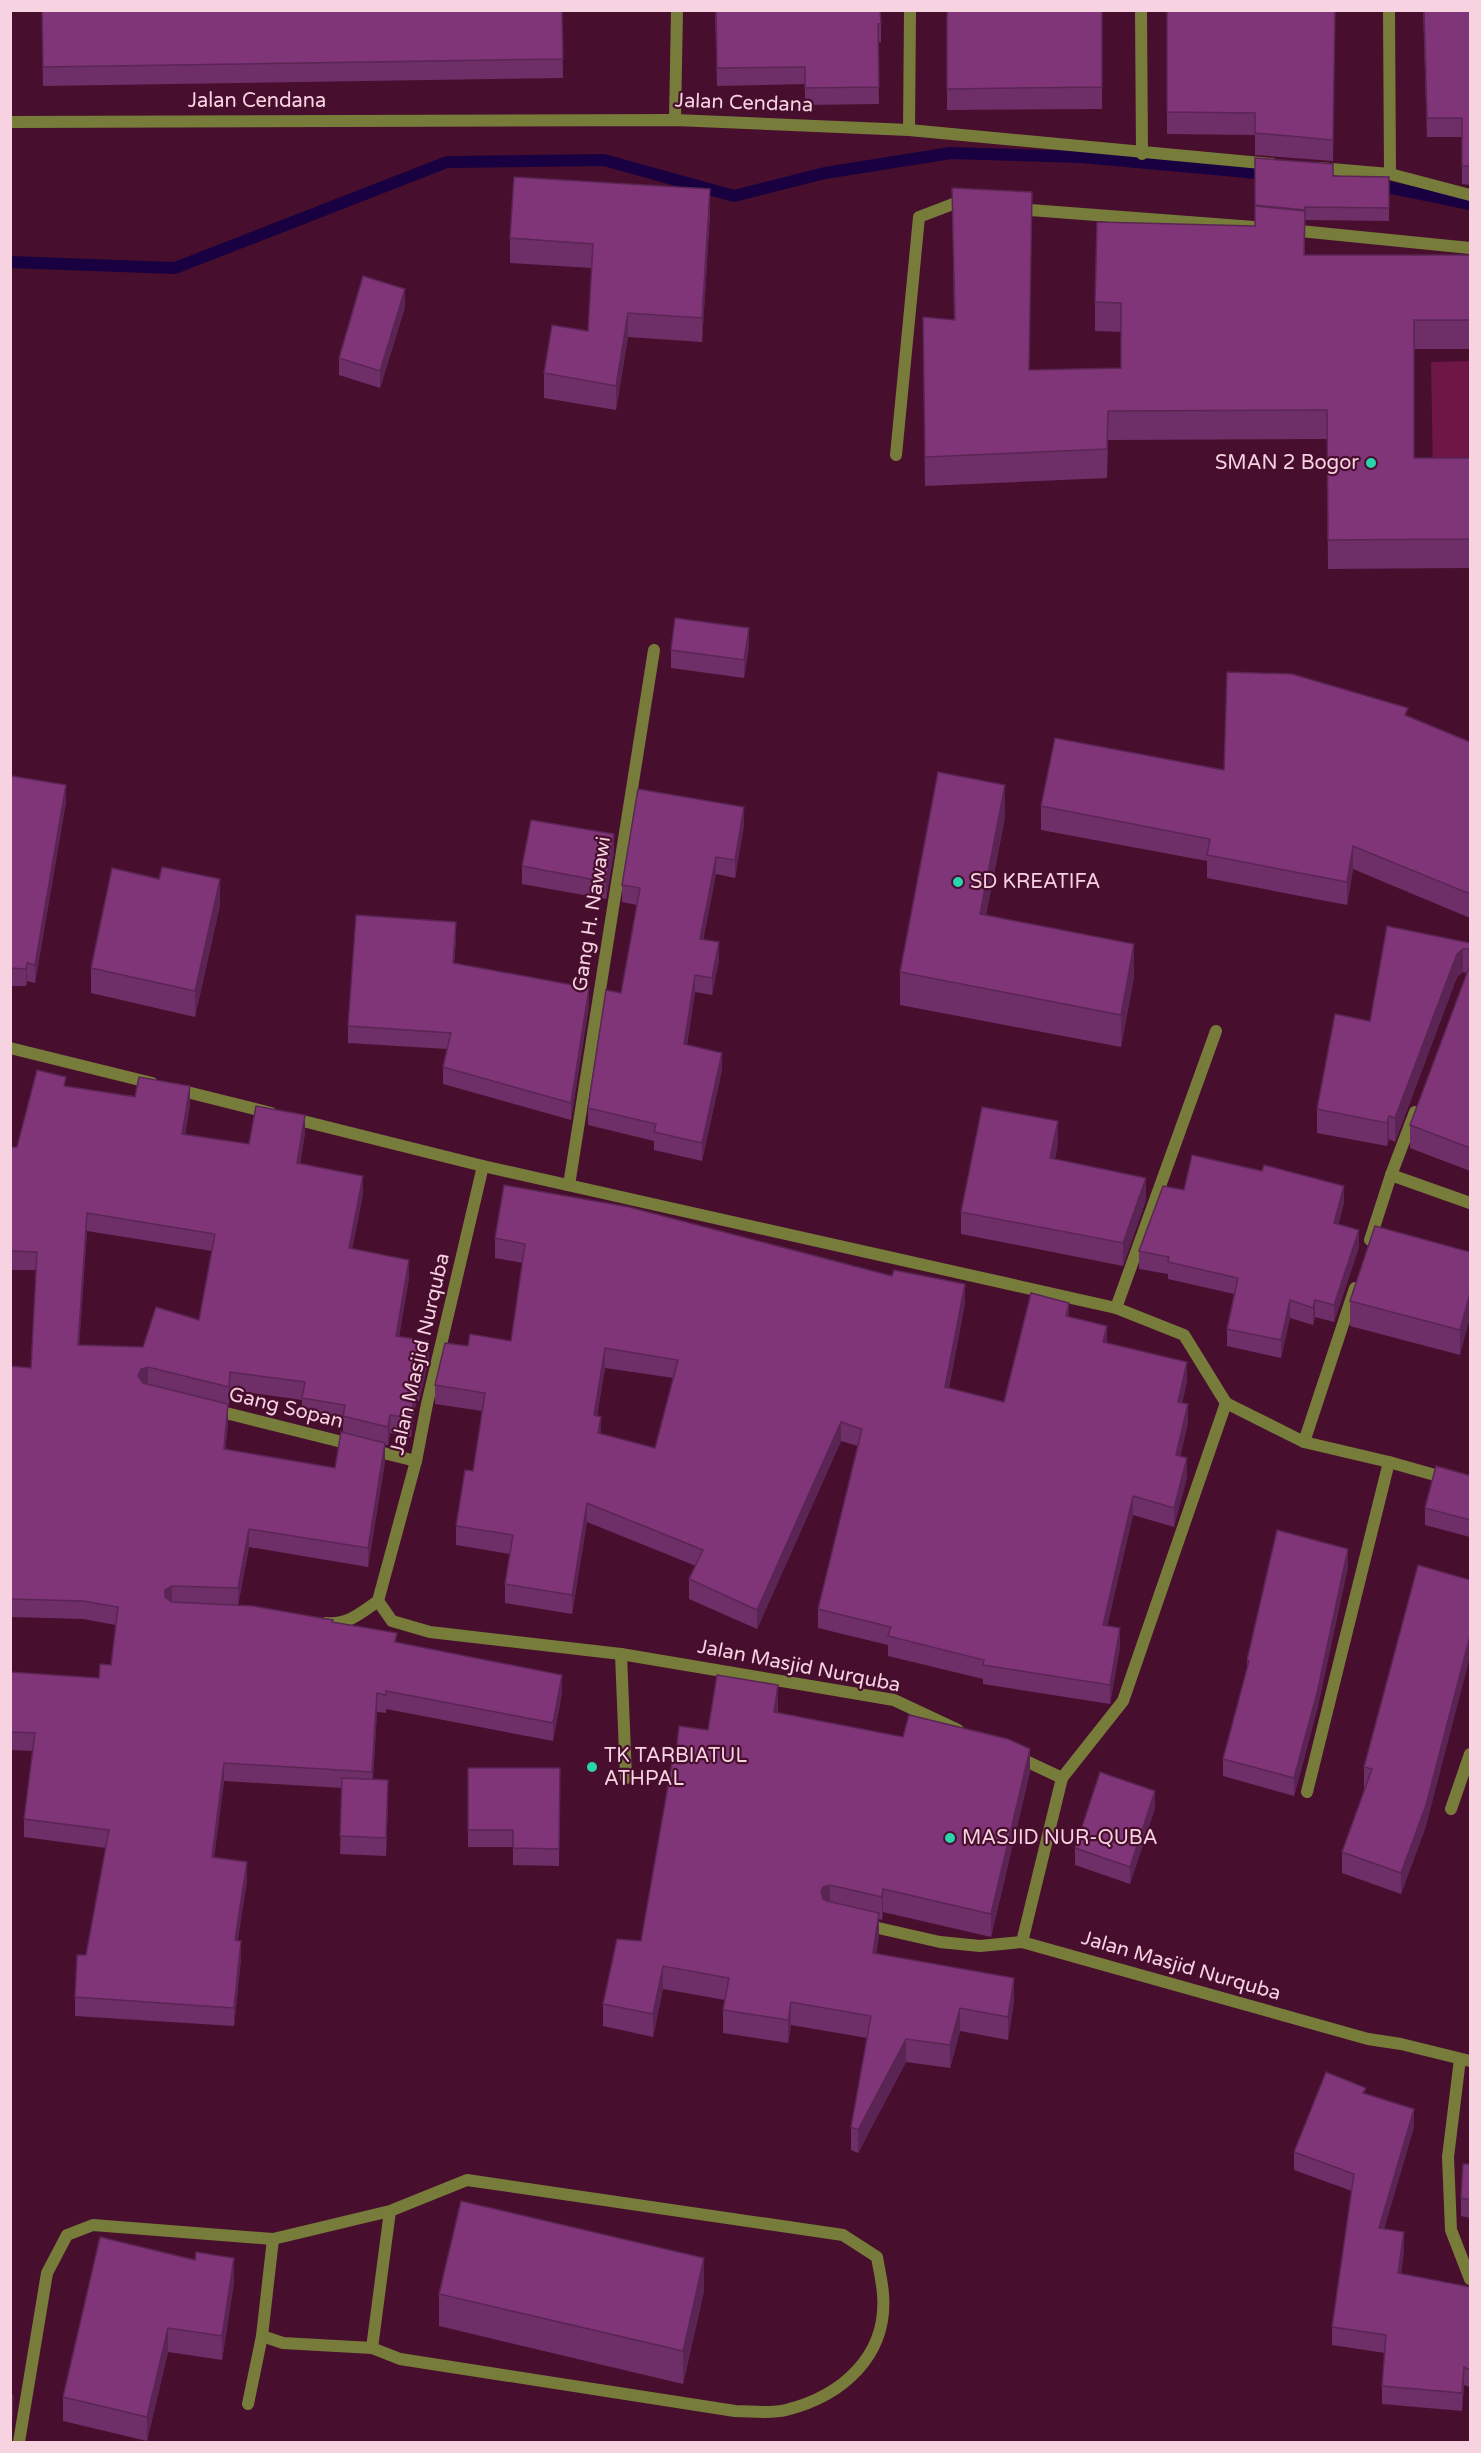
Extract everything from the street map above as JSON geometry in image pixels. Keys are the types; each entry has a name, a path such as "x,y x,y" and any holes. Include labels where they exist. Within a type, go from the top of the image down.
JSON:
{"street":[{"path":"675,120 677,10"},
{"path":"909,130 910,10"},
{"path":"1141,10 1142,154"},
{"path":"1389,10 1390,174"},
{"name":"Jalan Cendana","path":"10,122 675,120 909,130 1142,154 1390,174 1470,195"},
{"path":"896,455 919,217 953,204 977,206"},
{"path":"1000,208 1274,229 1470,248"},
{"name":"Gang H. Nawawi","path":"569,1185 654,650"},
{"path":"1116,1308 1216,1031"},
{"path":"10,1048 483,1166 1116,1308 1184,1335 1226,1403 1305,1442 1389,1462 1470,1485"},
{"path":"1366,1253 1391,1175 1420,1100"},
{"name":"Jalan Masjid Nurquba","path":"483,1166 427,1404 416,1461 378,1601 393,1621 430,1632 621,1654 894,1700 967,1734"},
{"path":"1391,1175 1470,1203"},
{"path":"1305,1442 1359,1275"},
{"path":"851,1921 940,1942 980,1946 1022,1942 1062,1778 1124,1701 1226,1403"},
{"name":"Gang Sopan","path":"202,1407 416,1461"},
{"path":"1306,1792 1389,1462"},
{"path":"316,1622 338,1624 357,1617 378,1601"},
{"path":"621,1654 626,1778"},
{"path":"999,1749 1062,1778"},
{"path":"1451,1809 1470,1754"},
{"name":"Jalan Masjid Nurquba","path":"1022,1942 1368,2039 1401,2044 1465,2060"},
{"path":"1465,2060 1448,2157 1451,2230 1470,2279"},
{"path":"19,2442 47,2273 67,2235 93,2225 273,2240 390,2211 467,2180 843,2235 877,2257 883,2295 879,2337 859,2370 827,2396 784,2411 735,2411 400,2360 372,2348 283,2343 262,2336"},
{"path":"372,2348 390,2211"},
{"path":"248,2404 262,2336 273,2240"}],"shaded area":[{"path":"1470,361 1470,469 1433,470 1431,362"}],"building":[{"path":"42,10 562,10 563,59 43,67"},
{"path":"716,10 880,10 881,24 878,24 879,87 805,88 805,67 717,68"},
{"path":"947,10 1102,10 1102,87 947,89"},
{"path":"1167,10 1335,10 1333,140 1255,133 1255,113 1167,112"},
{"path":"1424,10 1470,10 1470,166 1462,166 1462,118 1427,118"},
{"path":"1255,158 1333,164 1333,176 1389,177 1389,208 1305,207 1305,210 1255,205"},
{"path":"514,177 710,189 702,318 628,313 616,386 544,373 552,325 588,331 593,244 510,238"},
{"path":"952,188 1032,192 1029,370 1121,368 1121,303 1095,302 1097,222 1255,226 1255,206 1305,211 1304,255 1470,255 1470,320 1414,320 1414,458 1470,458 1470,539 1328,540 1327,410 1108,411 1107,449 925,457 923,317 955,320"},
{"path":"363,276 405,289 380,371 339,358"},
{"path":"675,618 749,628 744,660 671,650"},
{"path":"1227,672 1292,674 1408,708 1405,715 1470,742 1470,894 1353,846 1347,882 1207,855 1210,839 1041,806 1055,738 1224,770"},
{"name":"SD KREATIFA","path":"938,772 1005,785 980,914 1134,944 1121,1015 900,972"},
{"path":"12,776 66,785 35,965 27,963 26,969 10,968 10,785"},
{"path":"638,789 744,807 735,860 716,857 700,939 719,942 712,978 695,975 684,1044 722,1053 702,1143 654,1132 656,1124 588,1108 606,990 621,993 640,888 622,885"},
{"path":"531,820 614,834 606,882 522,866"},
{"path":"162,867 220,879 195,991 91,968 112,868 159,879"},
{"path":"356,915 456,922 453,963 589,988 571,1103 443,1067 451,1033 348,1026"},
{"path":"1387,926 1470,943 1470,952 1468,949 1463,949 1457,954 1395,1118 1389,1116 1387,1123 1317,1109 1335,1014 1370,1021"},
{"path":"1470,965 1470,1148 1410,1125"},
{"path":"37,1070 66,1077 64,1086 135,1097 139,1077 190,1086 182,1134 249,1144 256,1106 305,1115 297,1163 363,1176 349,1248 409,1260 396,1336 429,1341 419,1383 416,1383 411,1418 390,1415 388,1427 343,1416 345,1405 302,1398 305,1382 230,1372 229,1387 148,1367 141,1369 138,1376 143,1383 228,1404 224,1449 335,1468 341,1432 385,1443 368,1548 249,1529 238,1588 172,1586 165,1590 165,1597 172,1602 253,1606 333,1620 332,1622 397,1633 395,1642 562,1675 553,1723 386,1691 386,1695 377,1693 372,1772 224,1763 212,1857 247,1862 235,1940 241,1941 234,2008 75,1997 77,1955 86,1955 109,1830 24,1819 35,1733 10,1732 10,1672 99,1678 100,1664 111,1665 118,1607 83,1601 10,1599 10,1366 31,1368 37,1252 10,1251 10,1147 17,1147","holes":["87,1213 215,1234 199,1320 156,1307 143,1347 78,1345"]},
{"path":"982,1107 1058,1121 1050,1158 1146,1178 1123,1243 961,1212"},
{"path":"1192,1155 1262,1171 1264,1165 1344,1186 1334,1223 1359,1230 1334,1305 1315,1300 1313,1308 1290,1300 1281,1340 1227,1329 1238,1278 1168,1262 1169,1257 1139,1251 1163,1186 1184,1190"},
{"path":"504,1185 629,1207 892,1276 894,1270 965,1284 945,1387 1004,1402 1031,1293 1069,1303 1066,1316 1107,1326 1103,1342 1187,1362 1178,1402 1188,1404 1176,1455 1187,1458 1174,1508 1133,1496 1103,1625 1120,1628 1110,1685 983,1665 984,1660 888,1636 891,1627 818,1609 862,1429 841,1422 757,1610 689,1579 703,1550 587,1503 572,1595 505,1584 513,1535 456,1526 465,1470 473,1471 485,1393 435,1385 445,1343 468,1346 470,1334 511,1341 525,1244 495,1238","holes":["605,1348 678,1360 655,1448 598,1433 601,1417 594,1415"]},
{"path":"1375,1226 1470,1252 1470,1293 1460,1330 1350,1301"},
{"path":"1436,1466 1470,1475 1470,1520 1425,1508"},
{"path":"1277,1530 1348,1549 1317,1693 1294,1778 1223,1759 1249,1661 1247,1660"},
{"path":"1418,1565 1470,1580 1470,1636 1426,1805 1401,1873 1342,1852 1372,1769 1364,1767"},
{"path":"717,1675 778,1685 774,1712 903,1737 909,1715 1008,1739 1030,1749 991,1914 883,1889 882,1897 830,1885 823,1887 821,1892 823,1899 827,1901 879,1913 873,1953 1014,1978 1008,2017 960,2008 950,2045 906,2039 858,2130 851,2127 871,2016 791,2002 788,2020 723,2010 729,1978 663,1966 653,2014 603,2004 617,1939 641,1941 672,1763 675,1763 679,1726 708,1730"},
{"path":"468,1768 560,1768 559,1849 513,1848 513,1830 468,1830"},
{"path":"1100,1772 1155,1791 1130,1867 1075,1848"},
{"path":"342,1778 388,1780 386,1838 340,1836"},
{"path":"1326,2072 1366,2088 1363,2093 1414,2109 1379,2228 1404,2232 1398,2273 1470,2287 1470,2370 1464,2367 1462,2393 1382,2386 1386,2335 1332,2327 1354,2174 1294,2152"},
{"path":"1463,2164 1470,2164 1470,2200 1461,2198"},
{"path":"461,2201 704,2258 683,2351 439,2294"},
{"path":"100,2237 195,2260 196,2252 234,2258 222,2336 168,2328 147,2417 63,2397"},
{"path":"10,2395 13,2396 10,2419"}],"waterway":[{"path":"10,262 175,268 447,162 604,160 734,196 825,173 951,153 1081,157 1269,174"},
{"path":"1373,184 1470,204"}],"place":[{"name":"SMAN 2 Bogor","path":"1371,463"},
{"name":"SD KREATIFA","path":"958,882"},
{"name":"TK TARBIATUL ATHPAL","path":"592,1767"},
{"name":"MASJID NUR-QUBA","path":"950,1838"}]}
